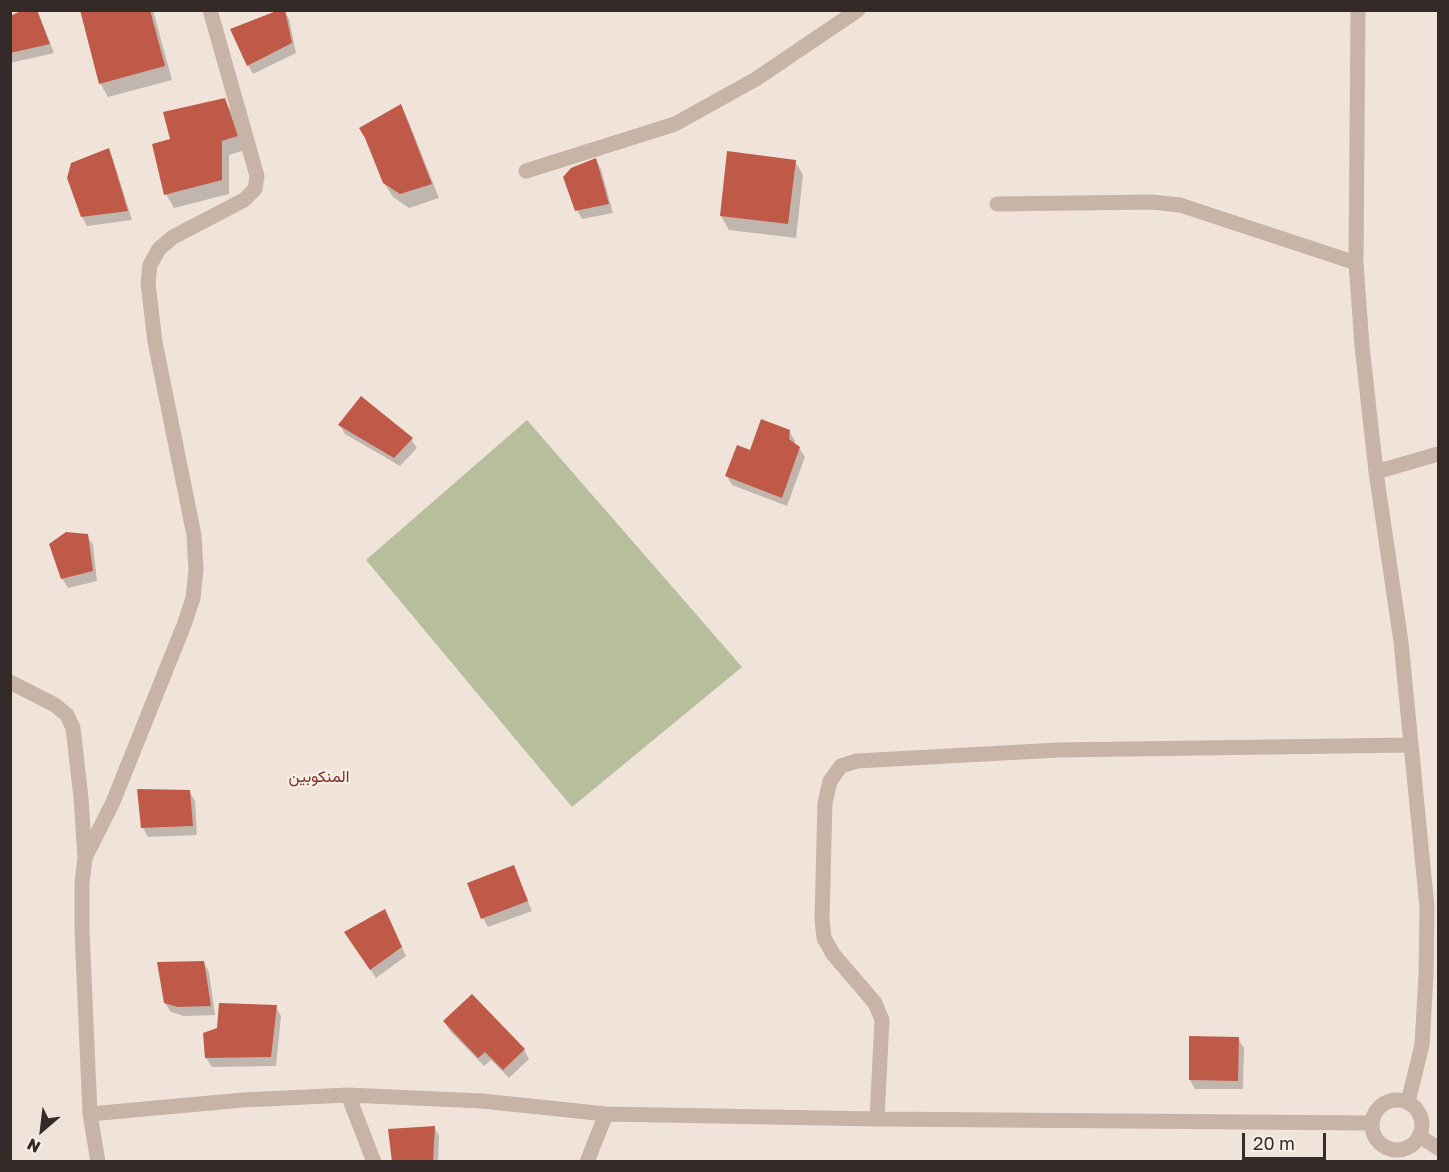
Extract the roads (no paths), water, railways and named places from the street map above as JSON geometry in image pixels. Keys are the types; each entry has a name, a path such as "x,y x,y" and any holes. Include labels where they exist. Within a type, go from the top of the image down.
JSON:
{"street":[{"path":"85,858 112,802 193,598 196,570 194,535 155,342 148,283 150,265 159,249 173,237 244,200 255,189 257,176 210,10"},
{"path":"526,171 675,124 756,79 858,10"},
{"path":"1358,10 1356,264 1362,346 1376,472 1400,631 1427,907 1422,1045 1408,1102"},
{"path":"997,204 1152,202 1180,205 1356,264"},
{"path":"1376,472 1438,454"},
{"path":"10,682 56,705 67,715 73,728 85,858 82,883 82,931 90,1114 98,1161"},
{"path":"877,1119 882,1020 875,1004 833,954 824,938 822,919 825,803 830,781 841,766 858,761 1058,750 1411,745"},
{"path":"90,1114 243,1100 348,1095 482,1101 606,1114 877,1119 1372,1123"},
{"path":"348,1095 375,1161"},
{"path":"1389,1101 1408,1102 1421,1117 1422,1127 1414,1144 1397,1156 1378,1142 1373,1133 1372,1123 1374,1114 1380,1106 1389,1101"},
{"path":"587,1161 606,1114"},
{"path":"1419,1136 1438,1148"}],"district":[{"name":"المنكوبين","path":"319,777"}]}
